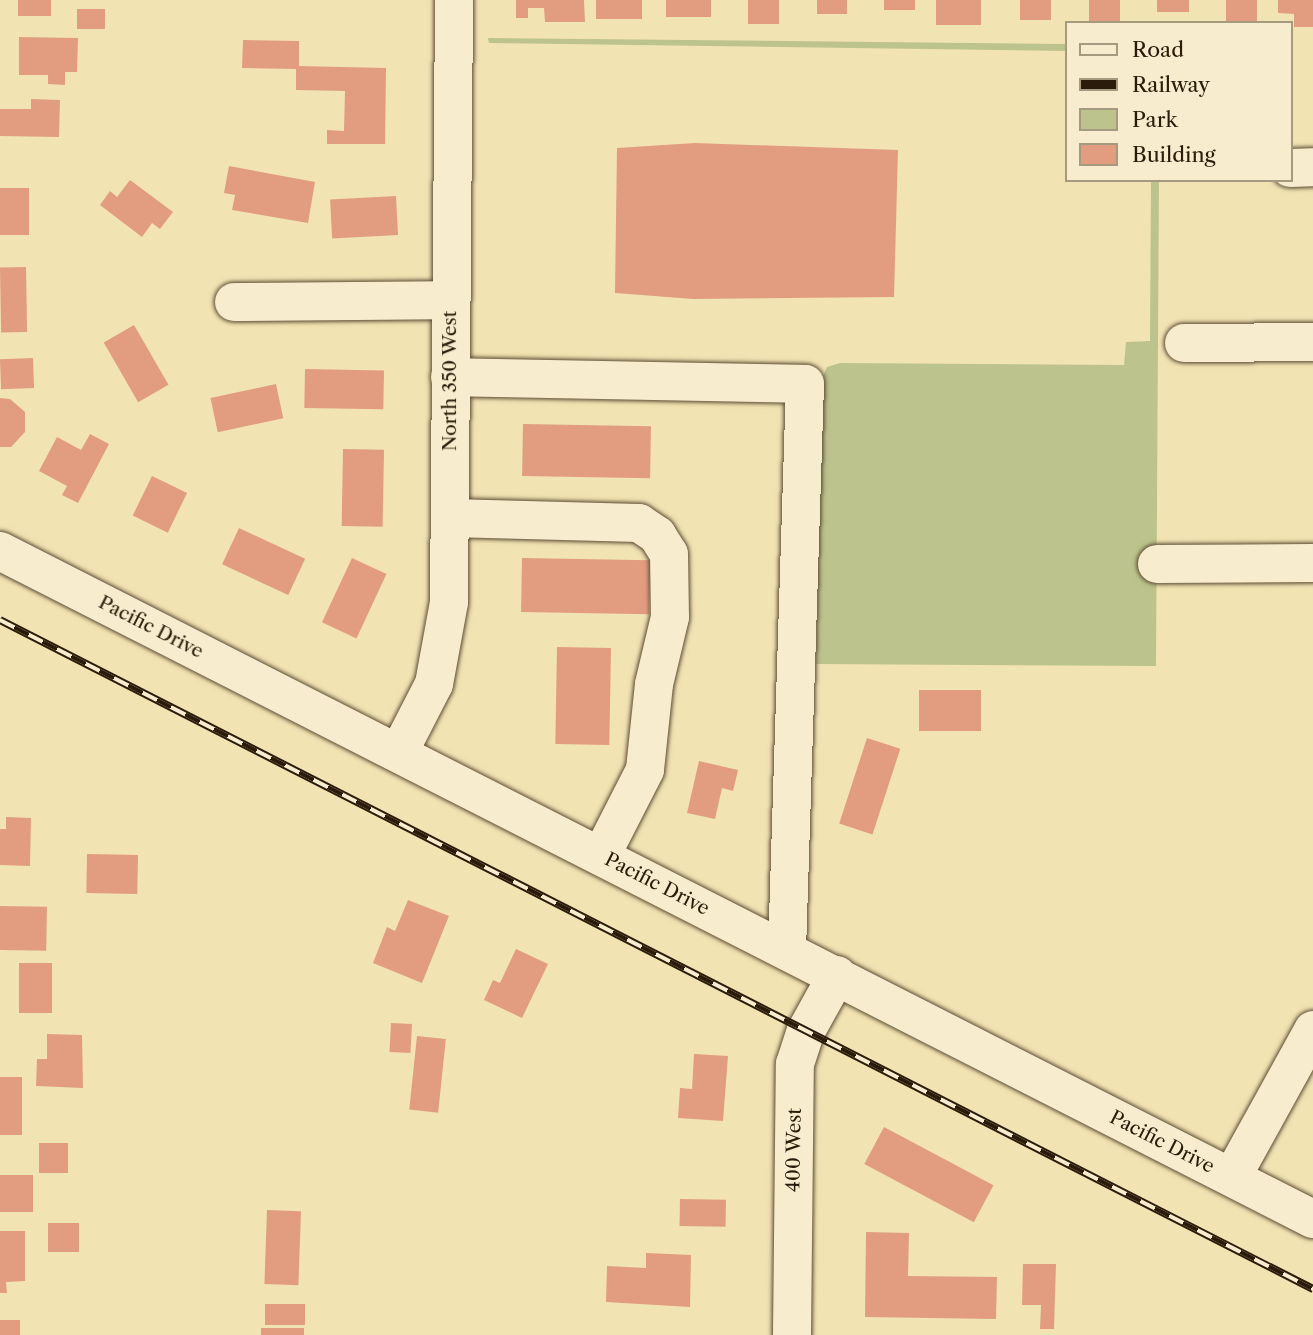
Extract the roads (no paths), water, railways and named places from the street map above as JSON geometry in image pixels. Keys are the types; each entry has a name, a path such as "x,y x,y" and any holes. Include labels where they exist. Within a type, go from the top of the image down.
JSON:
{"street":[{"name":"North 350 West","path":"399,752 433,684 444,644 450,518 454,0"},
{"path":"1292,168 1313,167"},
{"path":"234,302 450,300"},
{"path":"1184,343 1313,342"},
{"path":"450,377 805,384 788,950"},
{"path":"450,518 632,522 657,535 669,554 670,617 654,684 645,770 601,856"},
{"name":"Pacific Drive","path":"0,551 1313,1219"},
{"path":"1157,564 1313,563"},
{"name":"400 West","path":"792,1335 795,1064 806,1031 837,975"},
{"path":"1232,1177 1313,1030"}],"railway":[{"path":"0,620 1313,1289"}]}
